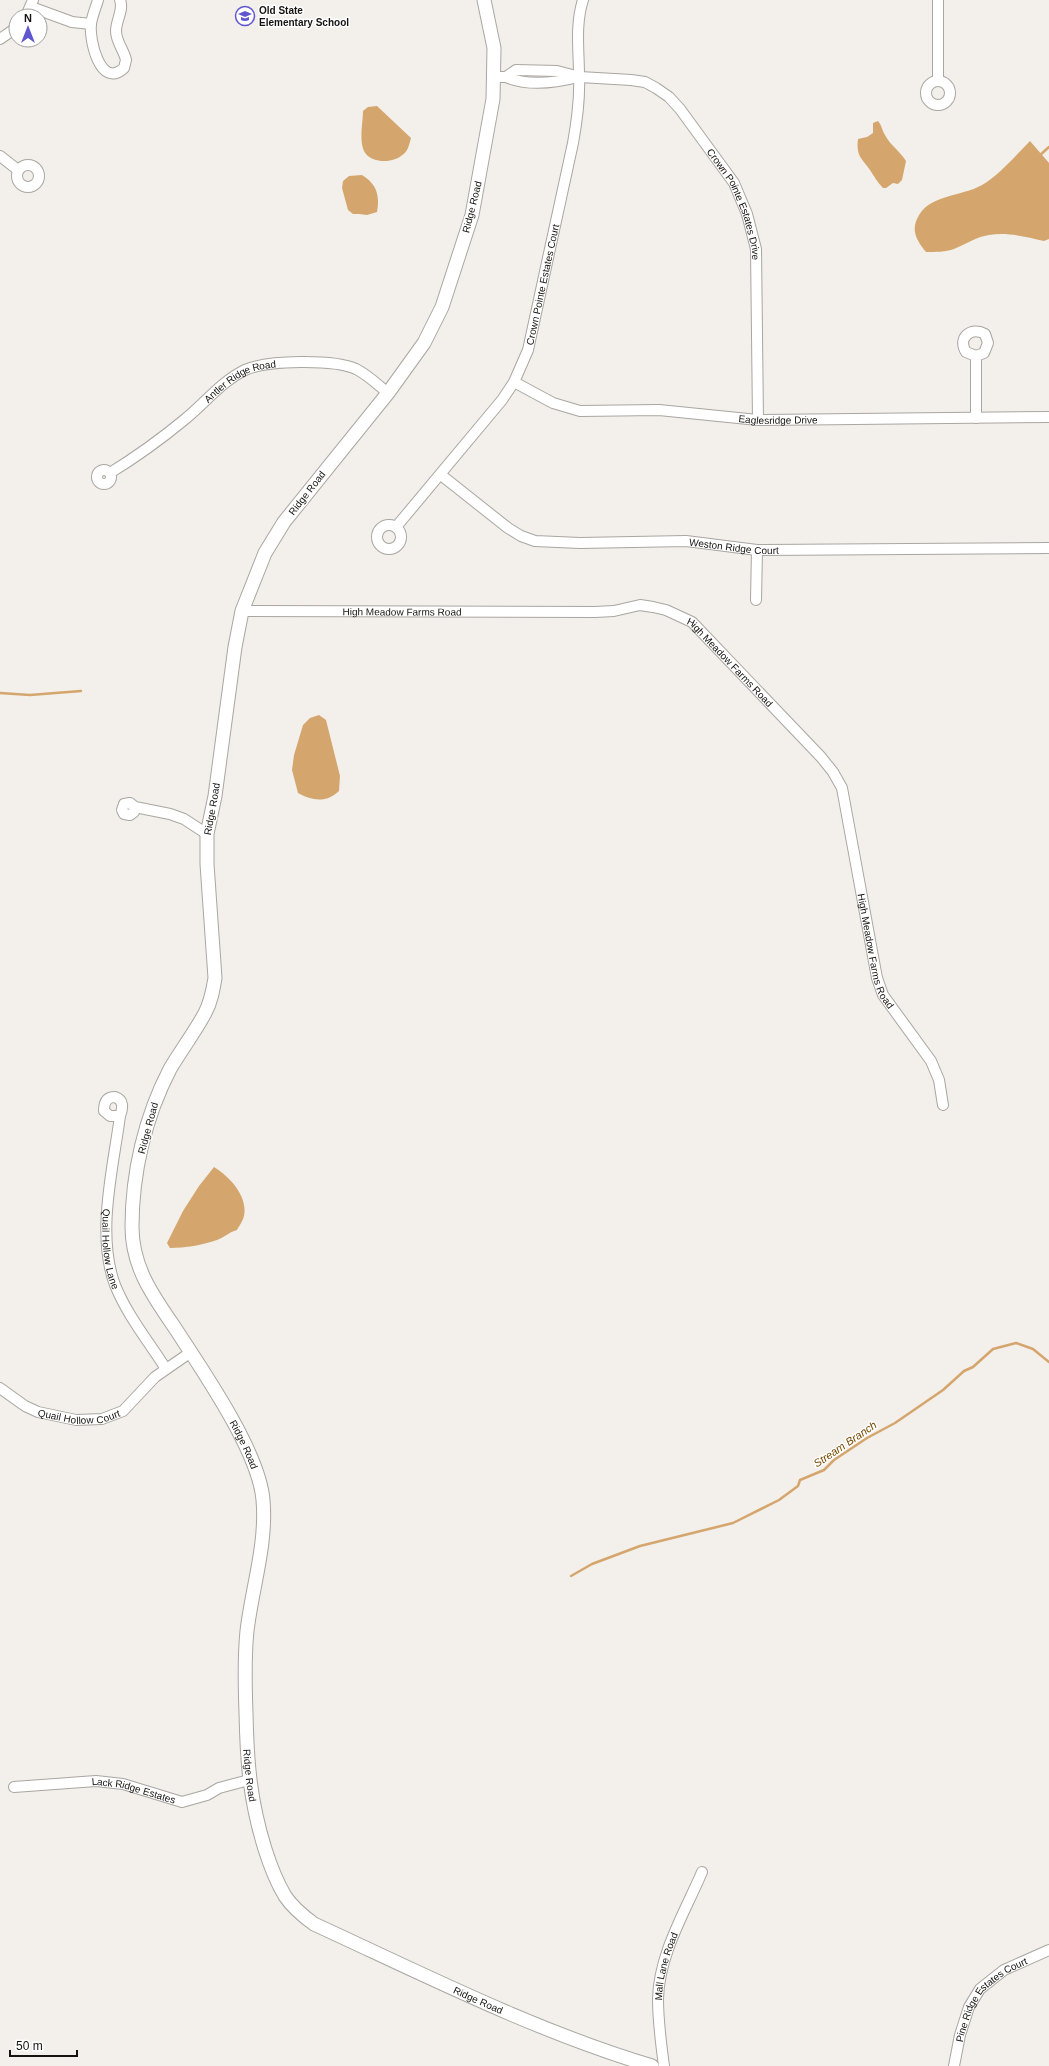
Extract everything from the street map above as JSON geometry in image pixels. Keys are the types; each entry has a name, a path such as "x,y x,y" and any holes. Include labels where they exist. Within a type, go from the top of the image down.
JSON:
{"street":[{"path":"98,0 91,24 94,49 102,69 114,73 121,71 126,65 126,60 117,38 117,22 122,6 120,0"},
{"name":"Ridge Road","path":"484,0 500,77 493,99 472,215 442,307 424,343 388,393 284,522 265,553 242,610 235,647 215,796 207,834 210,909 215,956 215,978 213,990 205,1012 171,1067 157,1095 148,1122 136,1171 133,1201 134,1250 139,1268 153,1296 191,1352 236,1428 255,1466 263,1498 264,1516 260,1559 247,1632 245,1674 249,1780 255,1816 277,1882 293,1906 314,1924 488,2004 562,2035 652,2066"},
{"name":"Crown Pointe Estates Court","path":"396,527 440,475 514,382 529,346 574,143 580,77 577,25 584,0"},
{"path":"938,0 938,81"},
{"path":"32,3 72,22 91,24"},
{"name":"Crown Pointe Estates Drive","path":"500,77 516,70 557,71 580,77 645,82 669,97 680,109 734,183 747,214 756,249 758,420"},
{"path":"0,156 18,170"},
{"path":"976,356 976,418"},
{"name":"Antler Ridge Road","path":"110,473 149,447 184,420 235,376 259,365 308,363 343,366 356,369 388,393"},
{"name":"Eaglesridge Drive","path":"514,382 553,403 580,411 659,410 758,420 1049,417"},
{"name":"Weston Ridge Court","path":"440,475 508,528 521,536 535,541 580,543 686,541 757,550 1049,548"},
{"path":"756,600 757,550"},
{"name":"High Meadow Farms Road","path":"242,610 595,612 614,611 640,606 666,610 692,622 821,756 833,772 842,788 877,978 883,996 931,1061 939,1080 943,1105"},
{"path":"135,807 170,814 184,819 207,834"},
{"name":"Quail Hollow Lane","path":"120,1116 105,1234 109,1264 116,1286 124,1303 166,1369"},
{"name":"Quail Hollow Court","path":"0,1388 25,1406 38,1412 76,1420 102,1419 123,1411 166,1369 191,1352"},
{"name":"Lack Ridge Estates","path":"14,1786 96,1781 109,1782 136,1788 182,1802 207,1795 219,1788 249,1780"},
{"name":"Mall Lane Road","path":"664,2066 658,1998 661,1974 666,1956 702,1872"},
{"name":"Pine Ridge Estates Court","path":"954,2066 960,2035 969,2007 980,1989 1004,1970 1049,1950"}],"shaded area":[{"path":"377,106 411,138 405,152 393,160 383,161 373,159 366,154 362,145 363,111 368,107"},
{"path":"878,121 887,139 906,161 902,180 898,184 893,183 886,188 883,188 877,181 862,159 858,149 858,139 867,137 873,133 873,123"},
{"path":"1030,141 1049,163 1049,239 1044,241 1017,235 996,234 980,237 951,250 926,252 918,241 915,233 915,224 922,211 937,200 974,189 989,181"},
{"path":"362,175 371,182 378,196 377,212 367,215 353,214 348,210 342,188 343,181 349,176"},
{"path":"319,715 326,720 340,776 339,791 330,798 319,800 303,796 298,793 292,770 294,755 303,725 310,718"},
{"path":"214,1167 232,1182 240,1194 245,1209 242,1222 237,1230 217,1240 194,1246 170,1248 167,1243 183,1211 199,1186"}],"waterway":[{"path":"1039,156 1049,147"},
{"path":"0,693 30,695 81,691"},
{"name":"Stream Branch","path":"571,1576 592,1564 640,1546 733,1523 779,1500 798,1486 800,1480 824,1470 834,1460 867,1438 895,1423 943,1390 964,1371 973,1367 993,1349 1016,1343 1033,1349 1049,1362"}],"place":[{"name":"Old State Elementary School","path":"245,16"}]}
